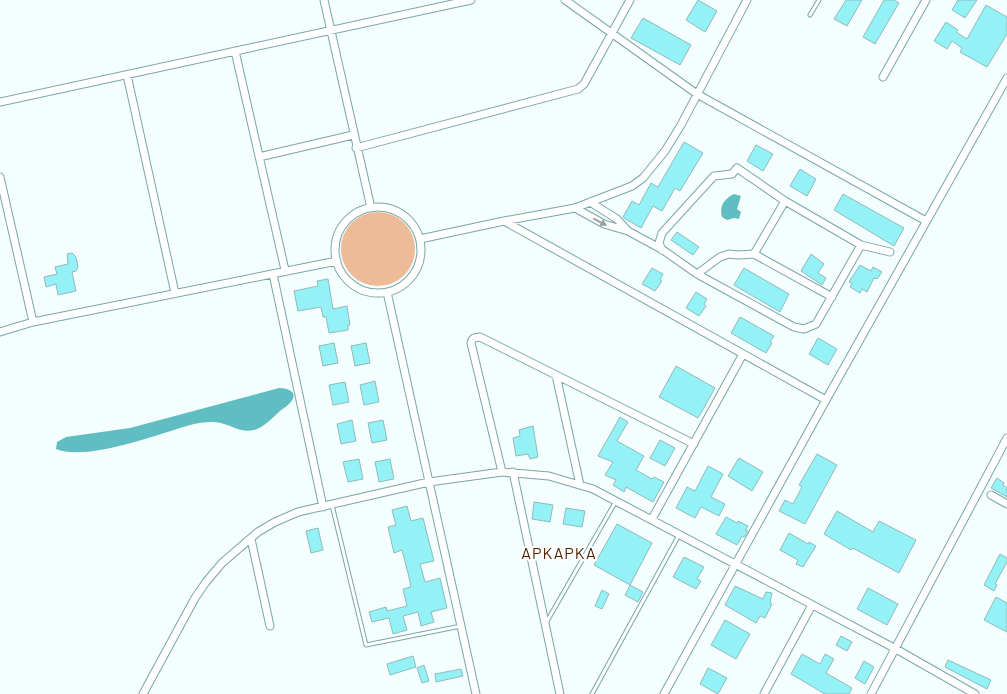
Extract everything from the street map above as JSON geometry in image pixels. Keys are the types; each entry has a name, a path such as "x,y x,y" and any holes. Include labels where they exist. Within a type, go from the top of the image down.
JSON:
{"street":[{"path":"324,0 371,208"},
{"path":"0,102 471,0"},
{"path":"565,0 697,94 926,221"},
{"path":"356,148 578,88 584,84 630,0"},
{"path":"420,239 575,208 632,186 644,178 670,144 747,0"},
{"path":"883,77 926,0"},
{"path":"236,51 285,270"},
{"path":"127,75 175,293"},
{"path":"664,694 734,564 1007,78"},
{"path":"259,157 354,135"},
{"path":"662,250 659,243 662,234 714,176 732,174 737,168 785,201 861,245 890,252"},
{"path":"0,178 33,322"},
{"path":"754,254 785,201"},
{"path":"590,202 617,219 628,231"},
{"path":"371,208 390,208 403,215 414,226 420,239 420,261 413,275 402,285 387,292 367,291 353,285 343,274 337,261 337,238 344,225 354,215 371,208"},
{"path":"575,208 611,227 628,231 662,250 697,274 794,327 804,329 816,324 861,245"},
{"path":"504,221 826,400"},
{"path":"697,274 720,257 729,254 754,254 832,297"},
{"path":"0,332 33,322 337,261"},
{"path":"273,274 323,507"},
{"path":"387,292 476,694"},
{"path":"502,472 474,356 472,340 474,338 480,337 694,444"},
{"path":"652,519 744,354"},
{"path":"556,375 580,484"},
{"path":"871,694 1007,438"},
{"path":"513,472 560,694"},
{"path":"144,694 195,598 206,582 222,563 258,532 298,512 429,482 513,472 549,476 580,484 616,500 896,649 976,694"},
{"path":"991,495 1007,504"},
{"path":"251,540 270,626"},
{"path":"764,694 812,605"}],"lane":[{"path":"810,15 819,0"},
{"path":"546,624 616,500"},
{"path":"332,505 366,645 462,626"},
{"path":"592,694 680,534"}],"shaded area":[{"path":"378,212 399,218 409,228 415,249 409,270 399,280 378,286 357,280 347,270 341,249 347,228 357,218"}],"water":[{"path":"734,194 741,196 737,209 741,212 739,219 727,220 722,217 722,206 727,198"},
{"path":"279,388 292,392 294,395 292,401 266,424 254,430 242,430 221,423 206,422 105,449 69,452 56,449 57,442 66,437 130,428"}],"building":[{"path":"698,0 717,11 705,32 686,20"},
{"path":"846,0 862,0 847,26 834,19"},
{"path":"884,0 894,0 899,3 875,44 863,37"},
{"path":"958,0 977,0 965,18 952,10"},
{"path":"986,5 1007,17 1007,34 987,67 960,52 962,48 952,41 947,49 934,41 946,22 967,39"},
{"path":"643,18 691,45 680,65 631,38"},
{"path":"684,142 703,153 680,191 675,188 662,211 653,206 641,228 624,218 632,201 639,205 651,183 658,187"},
{"path":"756,145 773,154 763,171 747,161"},
{"path":"800,169 816,179 807,196 790,186"},
{"path":"843,194 904,228 894,246 834,210"},
{"path":"677,232 699,247 693,255 671,240"},
{"path":"72,253 76,257 78,267 76,271 72,272 76,291 58,295 56,284 46,287 44,277 57,274 55,267 68,264 67,254"},
{"path":"811,254 824,264 818,273 826,278 822,285 801,271"},
{"path":"860,265 871,271 873,267 882,272 877,279 874,278 867,292 862,289 860,293 850,287 852,283 849,282"},
{"path":"652,268 663,274 660,280 662,281 655,291 642,284"},
{"path":"744,268 789,294 780,312 734,285"},
{"path":"328,279 333,309 347,306 350,325 348,325 348,330 329,333 326,317 323,317 321,307 298,311 294,291 318,286 317,281"},
{"path":"696,292 707,299 704,304 706,306 699,316 686,308"},
{"path":"740,317 774,336 766,353 731,333"},
{"path":"818,338 837,349 828,365 809,354"},
{"path":"334,343 338,363 323,366 319,346"},
{"path":"366,343 370,363 355,366 351,346"},
{"path":"676,366 715,388 698,418 659,397"},
{"path":"375,381 379,402 364,405 360,385"},
{"path":"345,382 349,402 333,405 329,385"},
{"path":"620,417 628,422 617,441 644,456 636,470 652,479 654,477 664,482 653,502 626,487 624,492 613,485 616,480 605,475 613,462 598,456"},
{"path":"352,420 356,441 341,444 337,424"},
{"path":"383,420 387,440 372,443 368,423"},
{"path":"533,426 538,457 530,459 528,454 516,456 513,438 520,436 519,430"},
{"path":"660,440 675,448 665,466 650,458"},
{"path":"817,454 837,465 805,524 779,511 785,500 793,504 802,487 799,485"},
{"path":"739,458 763,472 752,491 728,476"},
{"path":"359,459 363,479 348,482 343,462"},
{"path":"390,459 394,479 379,482 375,462"},
{"path":"708,466 723,474 711,497 725,504 719,516 701,507 695,518 676,508 687,487 695,491"},
{"path":"997,478 1007,488 1007,497 991,488"},
{"path":"534,502 553,505 550,522 532,519"},
{"path":"407,506 411,521 423,518 434,561 420,564 425,582 440,578 447,608 431,612 434,622 421,626 418,612 403,616 407,630 393,634 389,618 372,622 369,612 386,607 387,611 407,606 403,589 411,587 408,573 402,550 394,553 388,527 396,525 392,510"},
{"path":"566,508 585,511 582,527 563,524"},
{"path":"837,511 873,532 879,521 916,540 899,573 853,548 851,550 824,534"},
{"path":"726,517 748,526 745,530 748,531 744,537 742,536 737,545 716,534"},
{"path":"617,524 652,543 630,585 594,565"},
{"path":"318,528 323,550 311,553 306,531"},
{"path":"789,533 808,544 809,542 816,546 803,567 796,564 798,560 780,550"},
{"path":"1000,554 1007,558 1007,562 995,584 997,585 994,591 984,585"},
{"path":"684,557 704,567 697,579 701,581 696,589 673,577"},
{"path":"630,585 643,592 638,602 625,595"},
{"path":"735,586 763,599 766,592 772,593 770,603 772,604 765,618 760,616 756,623 725,605"},
{"path":"868,588 898,604 887,625 857,609"},
{"path":"602,590 609,594 602,609 595,606"},
{"path":"996,597 1007,603 1007,632 984,620"},
{"path":"725,620 750,634 736,659 711,645"},
{"path":"841,636 852,642 847,651 836,645"},
{"path":"802,654 820,664 825,654 834,659 826,673 852,688 849,694 825,694 791,674"},
{"path":"413,656 416,667 390,675 387,664"},
{"path":"948,660 991,680 987,689 945,667"},
{"path":"864,661 874,667 865,684 855,678"},
{"path":"424,665 429,681 422,683 417,668"},
{"path":"708,668 727,678 718,694 700,684"},
{"path":"461,669 463,676 436,682 435,674"}],"district":[{"name":"APKAPKA","path":"559,553"}]}
